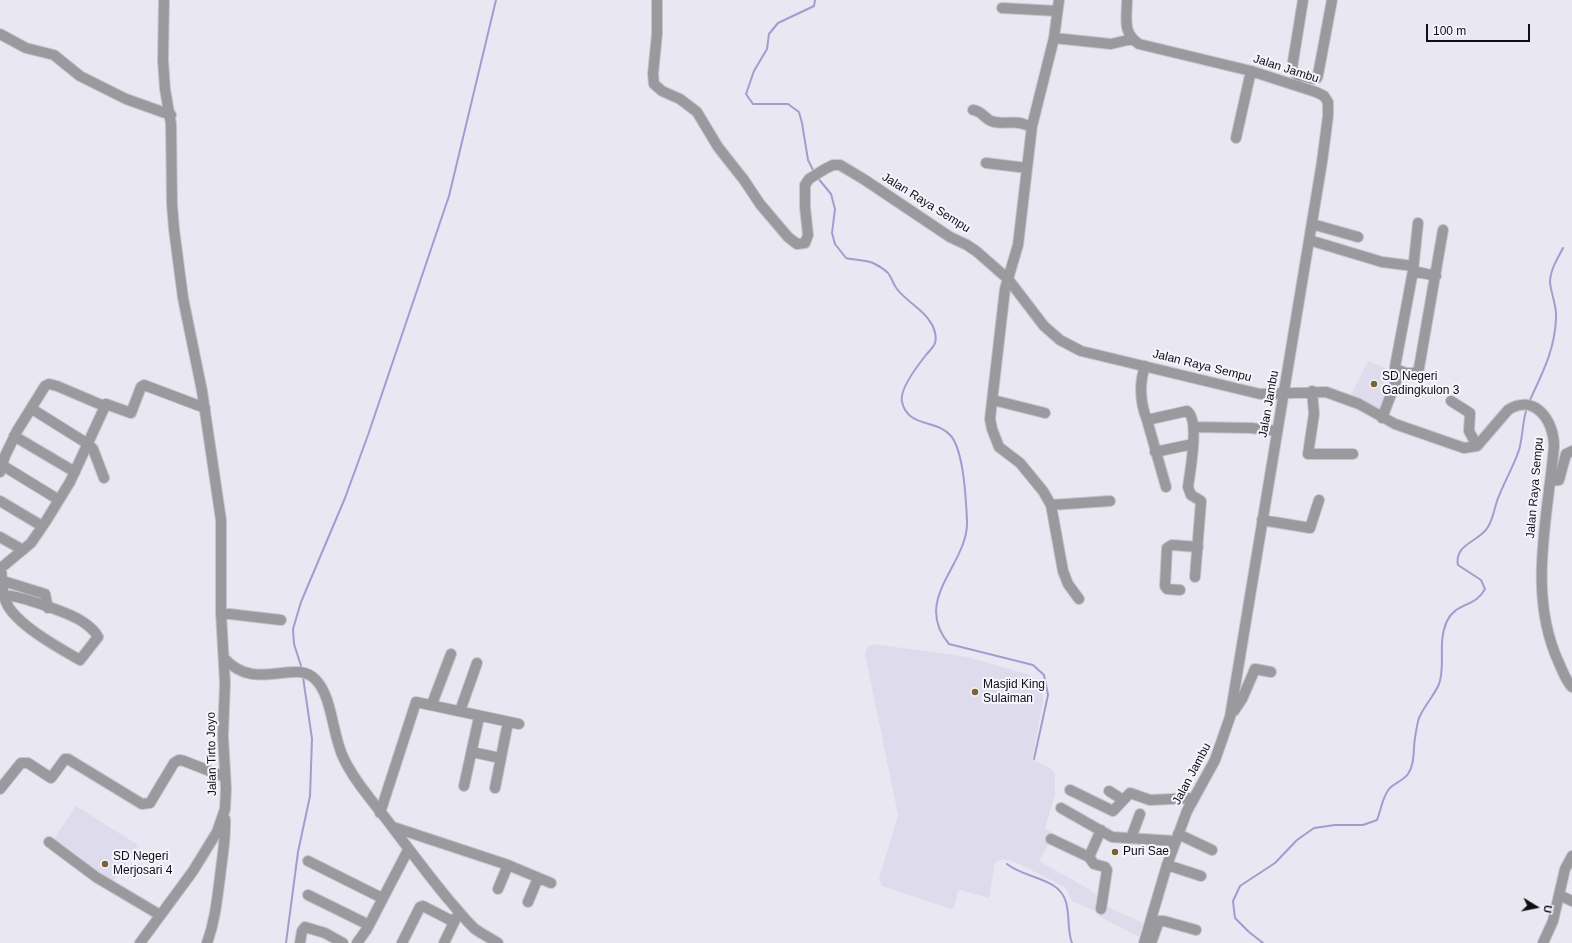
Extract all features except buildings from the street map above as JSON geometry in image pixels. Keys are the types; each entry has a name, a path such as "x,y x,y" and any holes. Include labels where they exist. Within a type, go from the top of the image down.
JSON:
{"street":[{"name":"Jalan Tirto Joyo","path":"140,943 206,851 221,825 225,809 226,777 223,736 225,683 221,613 221,520 205,408 183,298 175,237 172,204 171,115 165,89 163,60 164,0"},
{"name":"Jalan Raya Sempu","path":"657,0 657,34 652,74 654,84 662,91 680,99 697,112 718,147 744,180 760,204 788,237 801,244 805,243 808,235 804,194 805,185 809,179 833,165 845,168 950,237 967,245 1008,279 1044,326 1068,345 1081,351 1260,394 1284,394 1312,391 1326,392 1367,408 1382,418 1464,448 1477,446 1508,410 1513,407 1528,406 1543,413 1548,419 1554,435 1541,585 1546,625 1551,647 1572,687"},
{"path":"1059,0 1054,38 1032,126 1018,245 1008,279 1002,311 990,419 999,447 1020,463 1043,491 1051,505 1063,571 1068,584 1079,599"},
{"path":"1054,38 1111,44 1132,39 1127,31 1127,0"},
{"path":"1303,0 1292,68 1296,80 1317,78 1332,0"},
{"path":"1002,8 1057,11"},
{"path":"0,34 26,48 54,56 80,76 126,99 171,115"},
{"name":"Jalan Jambu","path":"1132,39 1148,46 1251,71 1296,80 1324,96 1328,106 1326,136 1312,224 1230,717 1216,760 1193,798 1167,864 1147,943"},
{"path":"1236,138 1251,71"},
{"path":"973,110 982,113 993,122 1018,123 1025,126 1032,126"},
{"path":"986,163 1027,168"},
{"path":"1418,223 1413,269 1395,364 1395,369 1411,374 1418,372 1443,230"},
{"path":"1312,224 1358,237"},
{"path":"1309,240 1382,262 1436,276"},
{"path":"1145,366 1140,387 1143,411 1147,420 1166,487"},
{"path":"1382,418 1400,371"},
{"path":"59,500 1,468 14,436 32,409 42,389 49,384 104,406 109,404 131,413 141,387 144,385 205,408"},
{"path":"1312,391 1314,414 1308,454 1353,454"},
{"path":"993,400 1045,413"},
{"path":"1451,401 1470,413 1469,430 1477,446"},
{"path":"4,596 10,595 83,621 96,632 98,637 80,660 17,618 4,596 1,568 31,543 59,500 75,472 104,406"},
{"path":"32,409 88,444 93,449 104,478"},
{"path":"1147,420 1187,411 1191,414 1194,427 1188,487 1191,495 1201,501 1195,577"},
{"path":"1194,427 1251,428 1277,431"},
{"path":"14,436 75,472"},
{"path":"1155,452 1193,444"},
{"path":"1551,481 1559,480 1566,454 1572,451"},
{"path":"1262,520 1310,528 1319,500"},
{"path":"0,501 42,526"},
{"path":"1051,505 1110,501"},
{"path":"0,537 23,550"},
{"path":"1180,590 1167,589 1165,586 1167,548 1172,545 1198,547"},
{"path":"3,581 45,594 48,608"},
{"path":"221,613 281,620"},
{"path":"432,704 451,654"},
{"path":"224,658 236,670 250,674 271,675 293,672 307,674 317,681 323,690 337,744 344,760 380,813 393,827 408,850 459,913 474,928 498,943"},
{"path":"1240,660 1251,676"},
{"path":"460,711 478,663"},
{"path":"1230,717 1242,699 1251,676 1256,668 1270,672"},
{"path":"380,813 414,704 418,701 479,717 519,724"},
{"path":"464,786 479,717"},
{"path":"495,788 508,722"},
{"path":"472,752 500,758"},
{"path":"2,783 21,763 28,763 51,778 65,759 68,759 142,804 147,805 150,803 174,763 179,760 226,777"},
{"path":"1070,790 1113,811 1130,793 1150,800 1193,798"},
{"path":"1109,791 1123,800"},
{"path":"1061,808 1112,836 1131,838 1177,838 1212,850"},
{"path":"207,943 212,929 217,904 225,840 225,809"},
{"path":"1131,838 1140,814"},
{"path":"393,827 508,865 551,883"},
{"path":"1089,857 1101,830"},
{"path":"1051,839 1089,857 1094,864 1105,867 1107,870 1101,909"},
{"path":"49,842 96,877 160,915"},
{"path":"357,943 369,925 408,850"},
{"path":"1543,943 1553,921 1559,895 1569,870 1572,856"},
{"path":"308,861 382,898"},
{"path":"1167,864 1201,876"},
{"path":"498,889 508,865"},
{"path":"528,902 538,878"},
{"path":"308,895 369,925"},
{"path":"1559,895 1572,901"},
{"path":"402,943 420,907 422,906 454,922"},
{"path":"444,943 459,913"},
{"path":"1147,943 1159,921 1196,930"},
{"path":"300,943 302,931 306,927 325,933 343,943"}],"shaded area":[{"name":"SD Negeri Gadingkulon 3","path":"1368,361 1395,372 1380,411 1350,397"},
{"path":"873,644 967,657 1027,674 1037,680 1043,690 1043,702 1032,759 1053,770 1055,775 1055,795 1045,828 1054,834 1039,861 1087,888 1107,902 1106,906 1143,923 1139,937 1099,916 1100,913 1072,901 1065,887 1019,864 1004,859 995,862 989,898 960,890 958,891 954,907 951,909 882,886 879,879 898,815 865,654 867,648"},
{"name":"SD Negeri Merjosari 4","path":"76,806 138,845 112,884 53,840"}],"waterway":[{"path":"302,669 294,644 293,629 301,602 345,498 368,435 449,196 496,0"},
{"path":"814,172 808,160 799,112 788,104 753,104 746,94 754,71 767,49 769,34 778,23 814,6 815,0"},
{"path":"817,177 831,194 835,209 832,233 835,244 846,258 873,263 887,272 897,289 926,316 934,328 936,340 933,348 918,365 906,384 903,391 902,402 905,410 910,416 916,420 938,427 951,436 959,453 962,464 967,521 965,537 960,552 944,582 939,597 936,612 939,628 949,644 1033,665 1044,675 1048,695 1034,759"},
{"path":"1529,402 1547,362 1553,341 1556,314 1550,278 1563,248"},
{"path":"1263,943 1235,918 1233,901 1240,886 1275,863 1297,840 1314,828 1335,825 1363,825 1377,820 1383,800 1389,789 1406,776 1410,770 1413,761 1419,718 1437,688 1441,677 1442,645 1444,629 1447,621 1455,611 1476,599 1485,589 1481,580 1458,565 1458,558 1463,548 1484,532 1490,524 1499,495 1519,450 1527,408"},
{"path":"286,943 298,852 310,796 312,739 303,677"},
{"path":"1007,864 1014,869 1049,883 1062,894 1066,902 1072,943"}],"place":[{"name":"SD Negeri Gadingkulon 3","path":"1374,384"},
{"name":"Masjid King Sulaiman","path":"975,692"},
{"name":"Puri Sae","path":"1115,852"},
{"name":"SD Negeri Merjosari 4","path":"105,864"}]}
